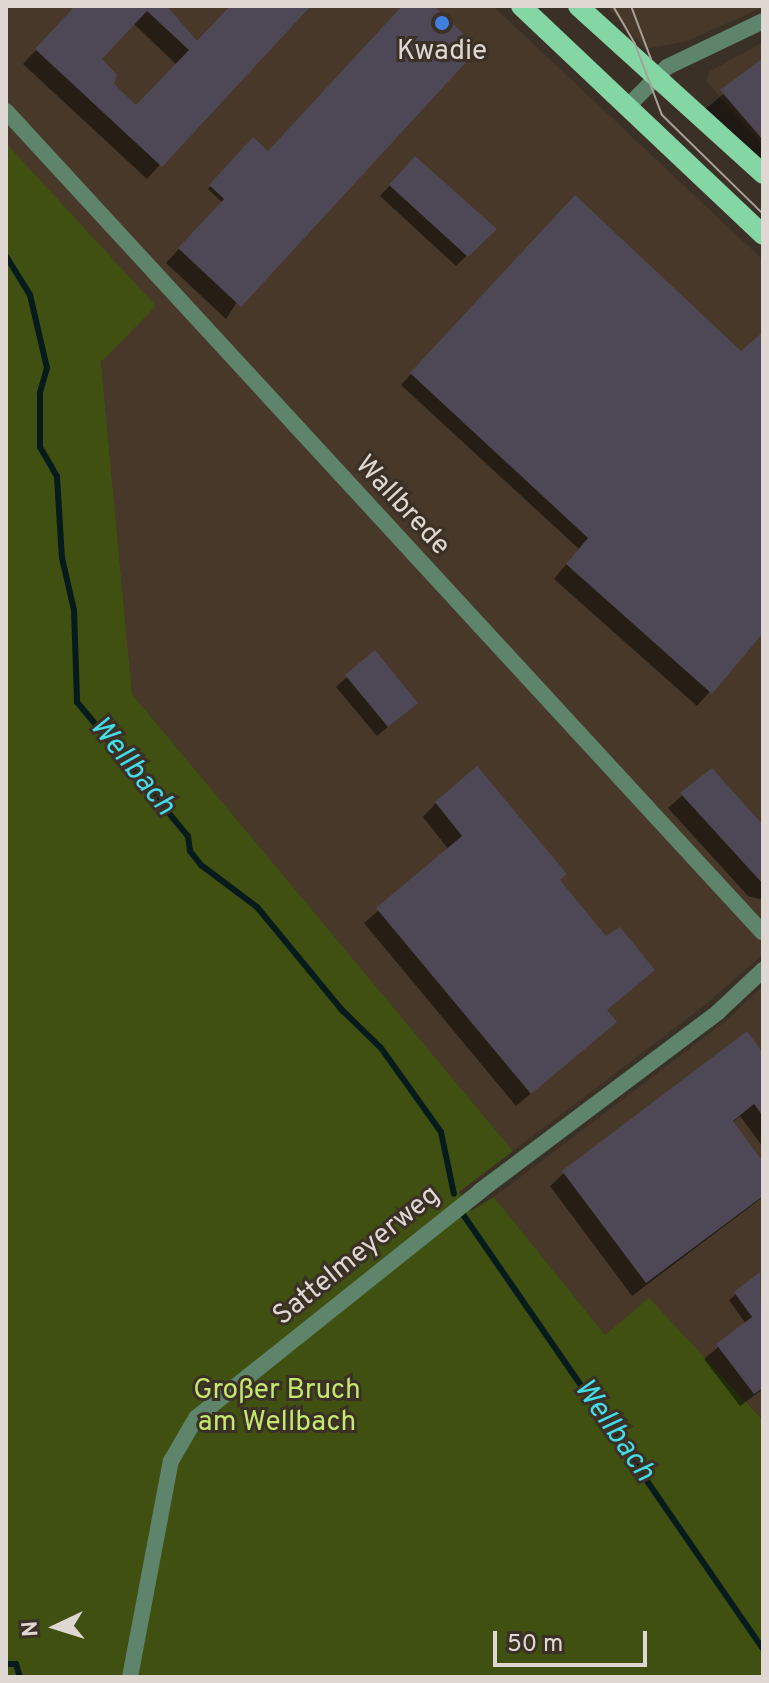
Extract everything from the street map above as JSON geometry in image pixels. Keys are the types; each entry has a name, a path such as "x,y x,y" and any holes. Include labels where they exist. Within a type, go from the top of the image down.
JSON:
{"main road":[{"path":"521,6 763,235"},
{"path":"578,6 763,174"}],"street":[{"path":"628,106 655,76 763,21"},
{"name":"Wallbrede","path":"6,111 763,933"},
{"name":"Sattelmeyerweg","path":"130,1677 171,1461 196,1418 480,1191 718,1012 763,970"}],"shaded area":[{"path":"6,6 493,6 763,260 763,954 705,1005 513,1151 132,694 101,362 155,306 6,143"},
{"path":"607,6 763,7 688,41 645,49"},
{"path":"763,42 763,146 706,81 709,72"},
{"path":"763,986 763,1419 649,1299 605,1335 494,1197 726,1021"}],"green space":[{"name":"Großer Bruch am Wellbach","path":"6,143 156,306 101,362 132,694 513,1151 459,1192 471,1211 494,1197 605,1335 649,1298 763,1420 763,1677 6,1677"}],"building":[{"path":"75,6 167,6 197,41 230,6 309,8 162,167 35,49","holes":["147,11 189,50 136,105 114,84 117,75 102,59"]},
{"path":"402,6 434,6 479,48 241,307 178,248 224,199 209,185 253,137 268,151"},
{"path":"763,58 763,140 720,90"},
{"path":"415,156 497,229 468,257 389,185"},
{"path":"575,195 741,351 763,332 763,633 712,694 566,564 588,538 410,373"},
{"path":"375,650 418,703 388,727 345,675"},
{"path":"477,766 567,874 560,880 606,936 620,927 655,970 607,1010 617,1022 531,1094 376,908 462,836 435,802"},
{"path":"712,768 763,825 763,884 680,793"},
{"path":"747,1031 763,1053 763,1116 754,1104 733,1121 763,1162 763,1196 646,1283 562,1171"},
{"path":"760,1272 763,1388 754,1394 716,1344 752,1317 734,1292"}],"waterway":[{"name":"Wellbach","path":"6,256 30,295 47,368 40,393 40,447 57,477 62,558 74,610 77,702 188,836 190,851 201,865 257,907 342,1010 381,1048 441,1132 454,1194"},
{"name":"Wellbach","path":"462,1213 763,1649"},
{"path":"6,1664 16,1664 20,1677"}],"tram line":[{"path":"613,6 635,44 662,115 763,214"},
{"path":"631,6 651,59"}],"place":[{"name":"Kwadie","path":"442,23"}]}
